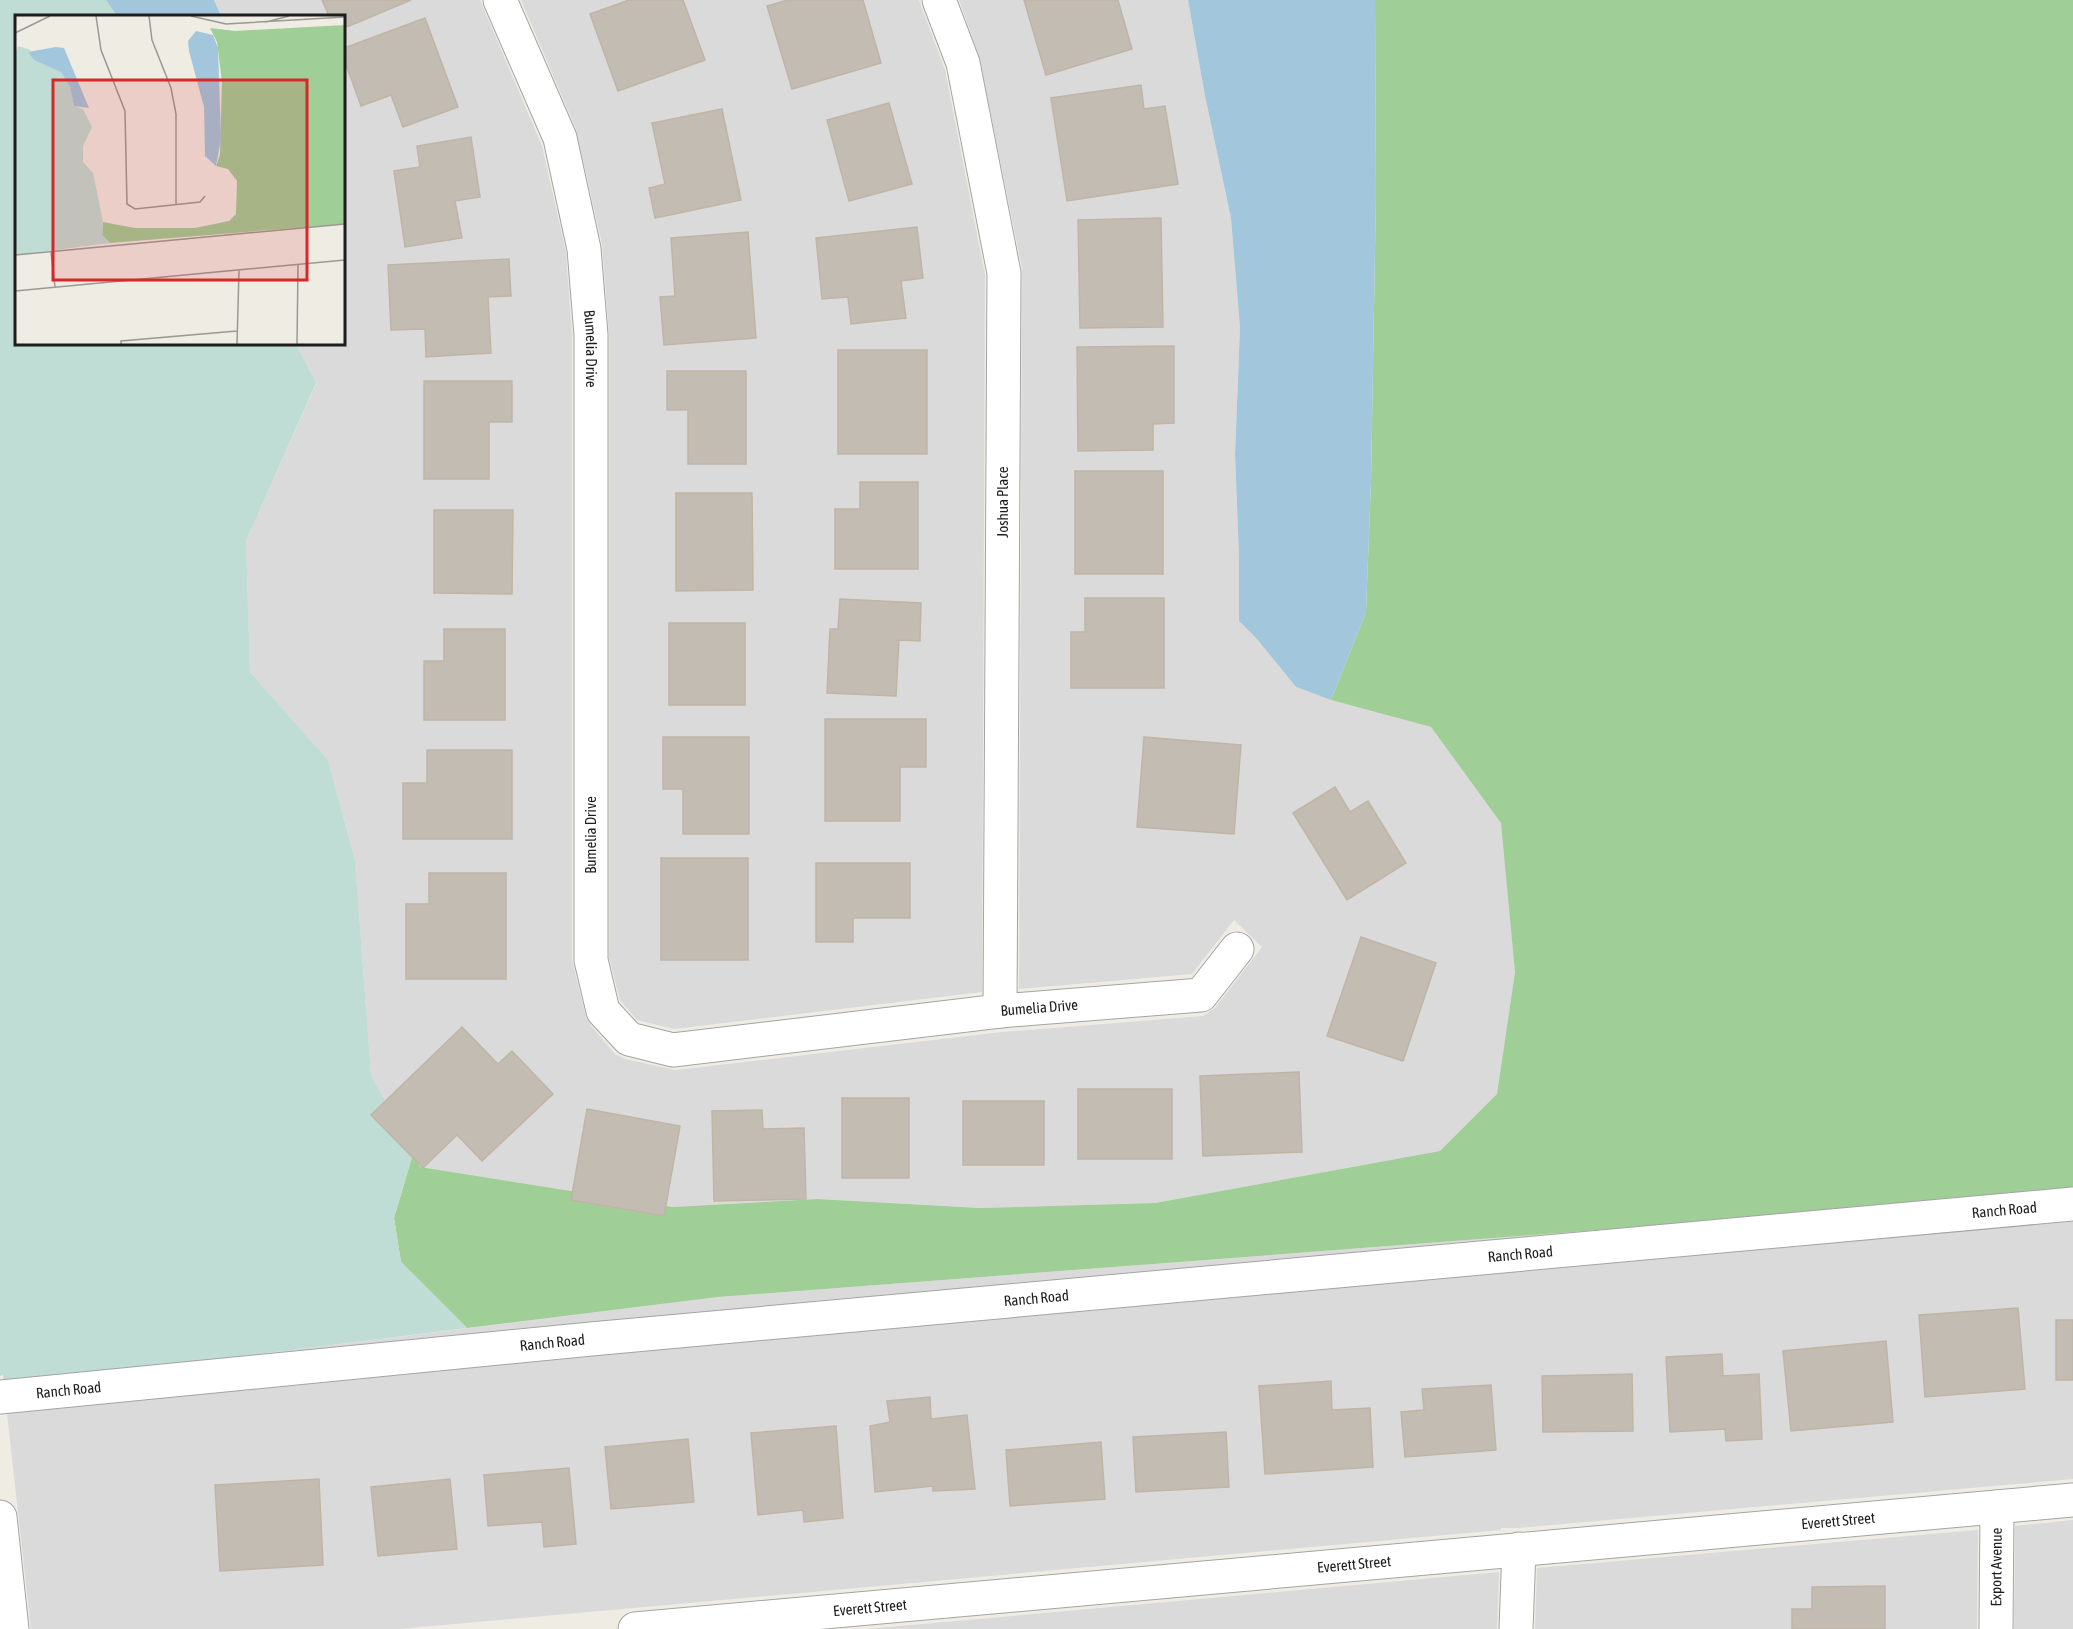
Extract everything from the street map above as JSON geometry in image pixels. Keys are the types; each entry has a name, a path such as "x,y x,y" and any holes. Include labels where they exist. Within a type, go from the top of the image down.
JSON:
{"street":[{"name":"Bumelia Drive","path":"500,0 560,138 584,249 591,334 591,960 603,1011 628,1039 673,1050 1000,1011 1201,995 1236,949"},
{"name":"Joshua Place","path":"939,0 963,63 1004,273 1000,1011"},
{"name":"Ranch Road","path":"0,1397 615,1337 2073,1204"},
{"name":"Everett Street","path":"635,1629 2073,1500"},
{"name":"Export Avenue","path":"1996,1629 1997,1507"},
{"path":"0,1517 12,1629"},
{"path":"1516,1629 1519,1549"}],"shaded area":[{"path":"0,0 106,0 116,15 15,15 15,345 297,345 316,383 246,541 250,672 328,760 355,860 371,1075 413,1154 394,1218 401,1262 467,1328 4,1386 3,1375 0,1376"},
{"path":"106,0 214,0 221,15 116,15"},
{"path":"214,0 480,0 542,146 566,252 572,336 572,960 586,1017 615,1054 625,1059 675,1070 1002,1032 1203,1016 1215,1008 1262,947 1234,920 1192,974 1019,989 1022,268 979,56 959,0 1188,0 1205,96 1231,218 1240,328 1235,455 1239,621 1257,639 1296,687 1331,700 1431,727 1502,823 1515,972 1497,1094 1440,1151 1155,1203 980,1208 818,1199 673,1207 419,1167 371,1075 355,860 328,760 250,672 246,541 316,384 296,345 345,345 345,15 221,15"},
{"path":"521,0 919,0 945,70 985,275 982,992 674,1029 637,1020 620,1000 609,957 609,335 602,244 576,129"},
{"path":"1188,0 1375,0 1376,193 1371,481 1366,612 1331,700 1296,687 1257,639 1239,621 1235,455 1240,328 1231,218 1205,96"},
{"path":"2073,1194 2073,1479 1501,1528 1501,1530 400,1629 31,1629 4,1386 718,1297"},
{"path":"2073,1520 2073,1629 2014,1629 2015,1526"},
{"path":"1978,1530 1977,1629 1535,1629 1537,1568"},
{"path":"1499,1572 1497,1629 867,1629"}],"green space":[{"path":"1375,0 2073,0 2073,1194 718,1297 467,1328 401,1262 394,1218 413,1154 420,1167 673,1207 818,1199 980,1208 1155,1203 1440,1151 1497,1094 1515,972 1501,823 1431,727 1331,700 1366,612 1371,481 1376,193"}],"building":[{"path":"322,0 411,0 345,28 345,15 329,15"},
{"path":"629,0 683,0 705,60 618,91 590,14"},
{"path":"788,0 863,0 881,63 792,89 767,6"},
{"path":"1024,0 1118,0 1132,49 1046,75"},
{"path":"425,18 458,107 403,127 391,95 361,106 345,62 345,48"},
{"path":"1141,85 1144,109 1165,106 1178,184 1067,201 1051,98"},
{"path":"889,103 912,184 849,201 827,120"},
{"path":"722,109 741,200 655,218 649,188 665,184 652,123"},
{"path":"471,137 480,197 455,201 462,238 405,247 394,171 420,167 417,146"},
{"path":"1161,218 1163,327 1080,328 1078,220"},
{"path":"917,227 923,278 901,281 906,318 851,324 848,297 822,299 816,238"},
{"path":"748,232 756,338 664,345 660,297 675,296 671,238"},
{"path":"509,259 511,296 488,297 491,353 426,357 425,329 391,330 388,265"},
{"path":"1174,346 1174,423 1153,424 1153,450 1078,451 1077,347"},
{"path":"838,350 927,350 927,454 838,454"},
{"path":"667,371 746,371 746,464 688,464 688,410 667,410"},
{"path":"424,381 512,381 512,422 489,422 489,479 424,479"},
{"path":"1075,471 1163,471 1163,574 1075,574"},
{"path":"860,482 918,482 918,569 835,569 835,509 860,509"},
{"path":"676,493 752,493 753,590 676,591"},
{"path":"434,510 513,510 512,594 434,593"},
{"path":"1085,598 1164,598 1164,688 1071,688 1071,632 1085,632"},
{"path":"840,599 921,603 920,641 899,640 896,696 827,693 830,629 838,629"},
{"path":"669,623 745,623 745,705 669,705"},
{"path":"444,629 505,629 505,720 424,720 424,661 444,661"},
{"path":"825,719 926,719 926,767 900,767 900,821 825,821"},
{"path":"663,737 749,737 749,834 683,834 683,789 663,789"},
{"path":"1144,737 1241,745 1234,834 1137,827"},
{"path":"427,750 512,750 512,839 403,839 403,783 427,783"},
{"path":"1335,787 1350,812 1368,801 1406,863 1347,900 1293,813"},
{"path":"661,858 748,858 748,960 661,960"},
{"path":"816,863 910,863 910,918 853,918 853,942 816,942"},
{"path":"429,873 506,873 506,979 406,979 406,904 429,904"},
{"path":"1361,937 1436,963 1403,1061 1327,1036"},
{"path":"462,1027 498,1064 512,1051 553,1094 482,1161 457,1135 423,1168 371,1115"},
{"path":"1299,1072 1302,1152 1203,1156 1200,1076"},
{"path":"1078,1089 1172,1089 1172,1159 1078,1159"},
{"path":"842,1098 909,1098 909,1178 842,1178"},
{"path":"963,1101 1044,1101 1044,1165 963,1165"},
{"path":"587,1109 680,1126 664,1216 571,1200"},
{"path":"762,1110 763,1129 804,1128 806,1199 714,1201 712,1111"},
{"path":"2018,1308 2025,1389 1925,1397 1919,1315"},
{"path":"2056,1320 2073,1320 2073,1380 2056,1380"},
{"path":"1886,1341 1893,1422 1791,1431 1783,1351"},
{"path":"1722,1354 1723,1376 1759,1374 1762,1439 1726,1441 1725,1429 1670,1432 1666,1357"},
{"path":"1632,1374 1633,1431 1543,1432 1542,1376"},
{"path":"1331,1381 1332,1410 1370,1408 1373,1467 1265,1474 1259,1386"},
{"path":"1491,1385 1496,1450 1405,1457 1401,1412 1424,1410 1422,1389"},
{"path":"930,1397 931,1419 967,1415 975,1489 933,1491 933,1486 875,1492 870,1426 890,1422 887,1401"},
{"path":"836,1426 843,1518 804,1522 803,1510 758,1515 751,1433"},
{"path":"1226,1432 1229,1487 1136,1492 1133,1437"},
{"path":"688,1439 694,1502 611,1509 605,1447"},
{"path":"1101,1442 1105,1499 1010,1506 1006,1450"},
{"path":"569,1468 576,1544 544,1547 542,1522 488,1526 484,1475"},
{"path":"319,1479 323,1565 220,1571 215,1485"},
{"path":"450,1479 457,1549 378,1556 371,1487"},
{"path":"1885,1586 1885,1629 1792,1629 1792,1609 1812,1609 1812,1587"}]}
